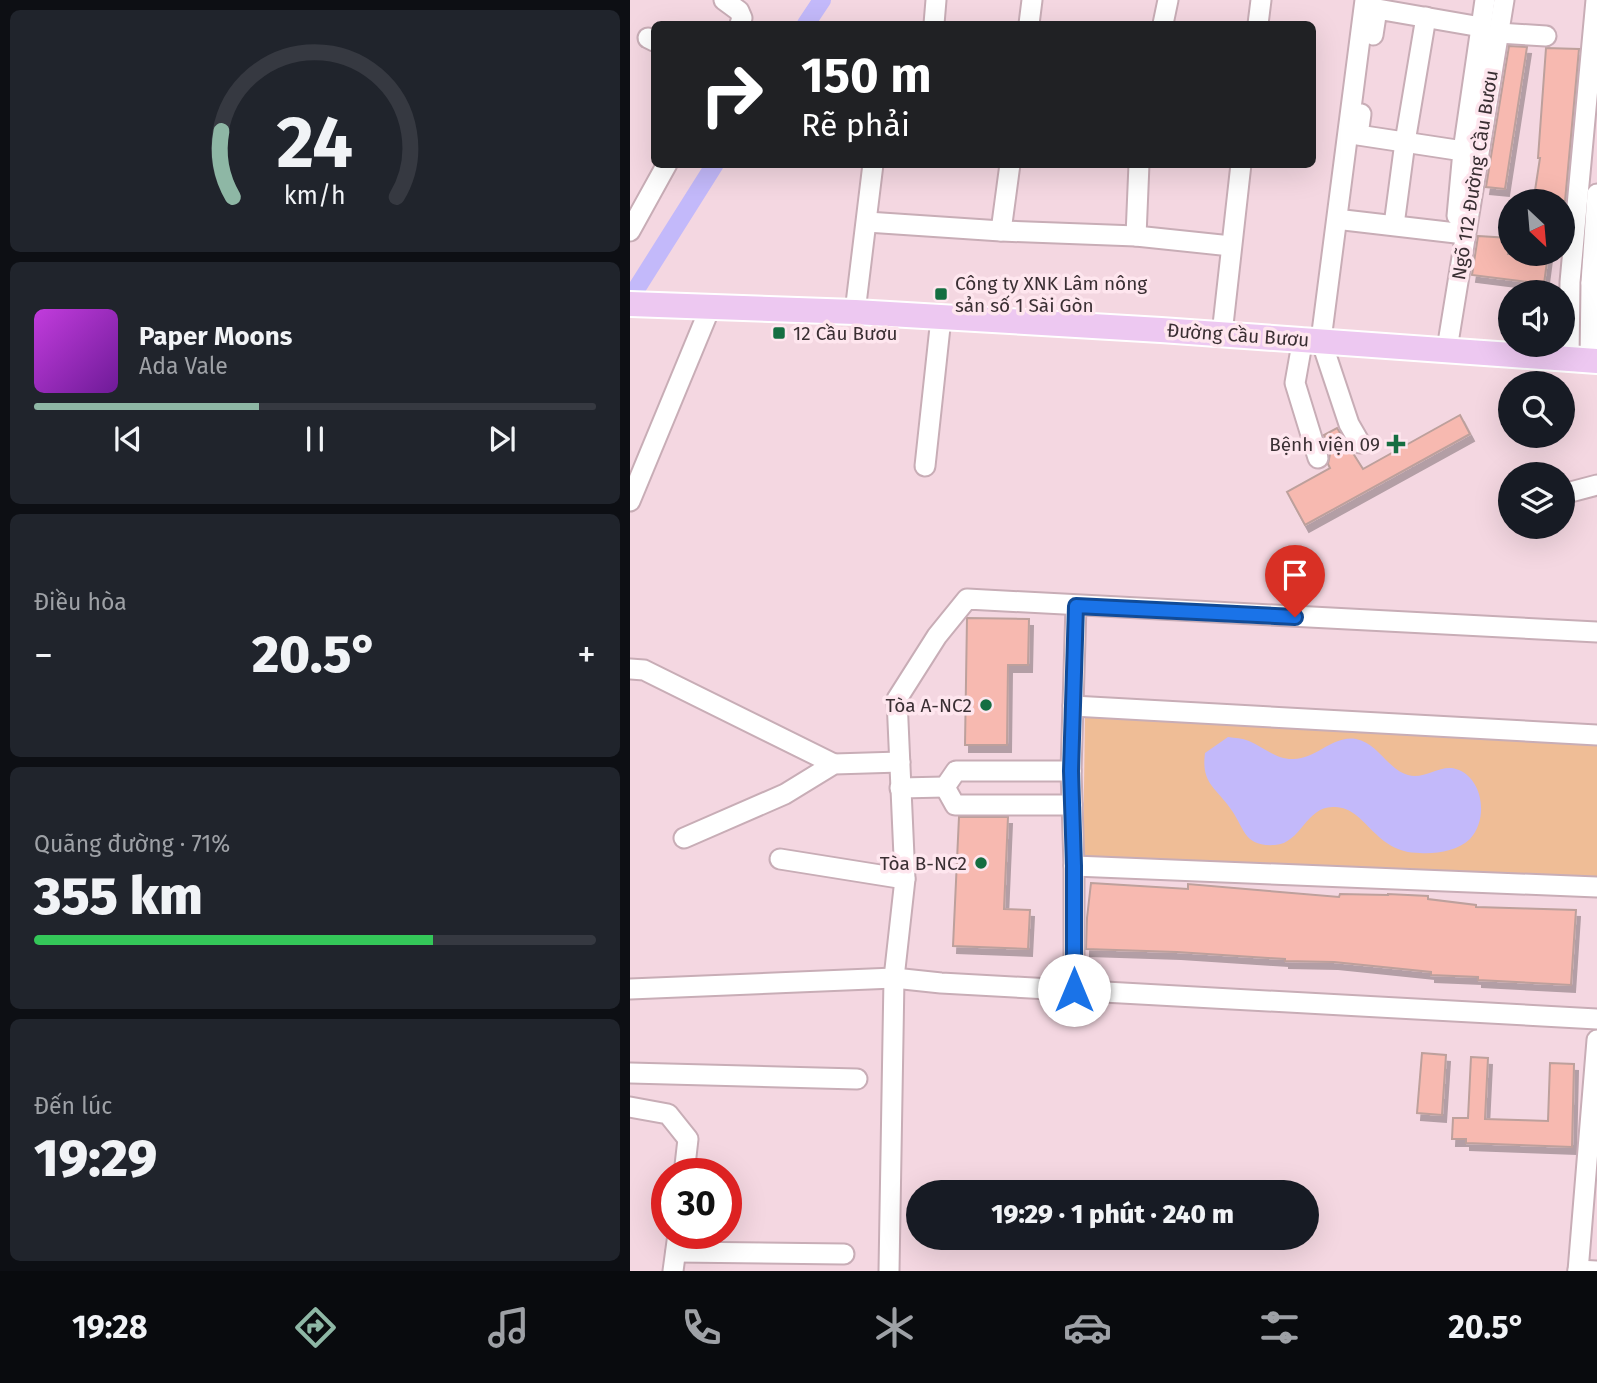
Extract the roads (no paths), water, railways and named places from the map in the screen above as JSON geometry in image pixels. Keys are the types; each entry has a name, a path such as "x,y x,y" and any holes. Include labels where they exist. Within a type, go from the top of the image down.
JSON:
{"main road":[{"name":"Đường Cầu Bươu","path":"630,304 855,312 1312,339 1585,360"}],"street":[{"path":"724,0 739,11 741,21"},
{"path":"934,21 936,0"},
{"path":"1028,21 1032,0"},
{"path":"1164,21 1168,0"},
{"path":"1258,21 1261,0"},
{"path":"1318,458 1294,383 1312,339 1365,0"},
{"path":"1443,349 1464,151 1490,30 1485,0"},
{"name":"Ngõ 112 Đường Cầu Bươu","path":"1443,349 1490,30 1504,0"},
{"path":"1585,360 1570,282 1596,0"},
{"path":"1464,151 1358,135 1377,9 1490,30 1546,36"},
{"path":"1394,225 1426,18"},
{"path":"630,231 665,168"},
{"path":"855,312 873,168"},
{"path":"1001,231 1009,168"},
{"path":"1136,236 1139,168"},
{"path":"1222,334 1241,168"},
{"path":"1585,360 1594,283 1597,194"},
{"path":"1344,220 1456,233"},
{"path":"867,222 1136,236 1231,246"},
{"path":"630,501 710,308"},
{"path":"925,466 941,318"},
{"path":"1312,339 1360,443"},
{"path":"1575,491 1597,485"},
{"path":"889,1271 894,978 905,879 897,699 937,636 967,599 1597,632"},
{"path":"1074,990 1071,771 1076,606"},
{"path":"630,669 645,670 834,764 900,762"},
{"path":"1073,706 1597,735"},
{"path":"684,838 785,794 834,764"},
{"path":"946,787 956,771 1071,771"},
{"path":"900,788 946,787"},
{"path":"946,787 955,805 1072,805"},
{"path":"780,859 905,879"},
{"path":"1074,866 1597,887"},
{"path":"630,989 894,978 941,983 1597,1019"},
{"path":"1584,1271 1597,1040"},
{"path":"630,1073 857,1079"},
{"path":"630,1107 668,1114 688,1139 686,1158"},
{"path":"676,1252 844,1254"}],"waterway":[{"path":"808,21 822,0"},
{"path":"635,291 712,168"}],"place":[{"name":"Công ty XNK Lâm nông sản số 1 Sài Gòn","path":"941,294"},
{"name":"12 Cầu Bươu","path":"779,333"},
{"name":"Bệnh viện 09","path":"1396,444"},
{"name":"Tòa A-NC2","path":"986,705"},
{"name":"Tòa B-NC2","path":"981,863"}]}
